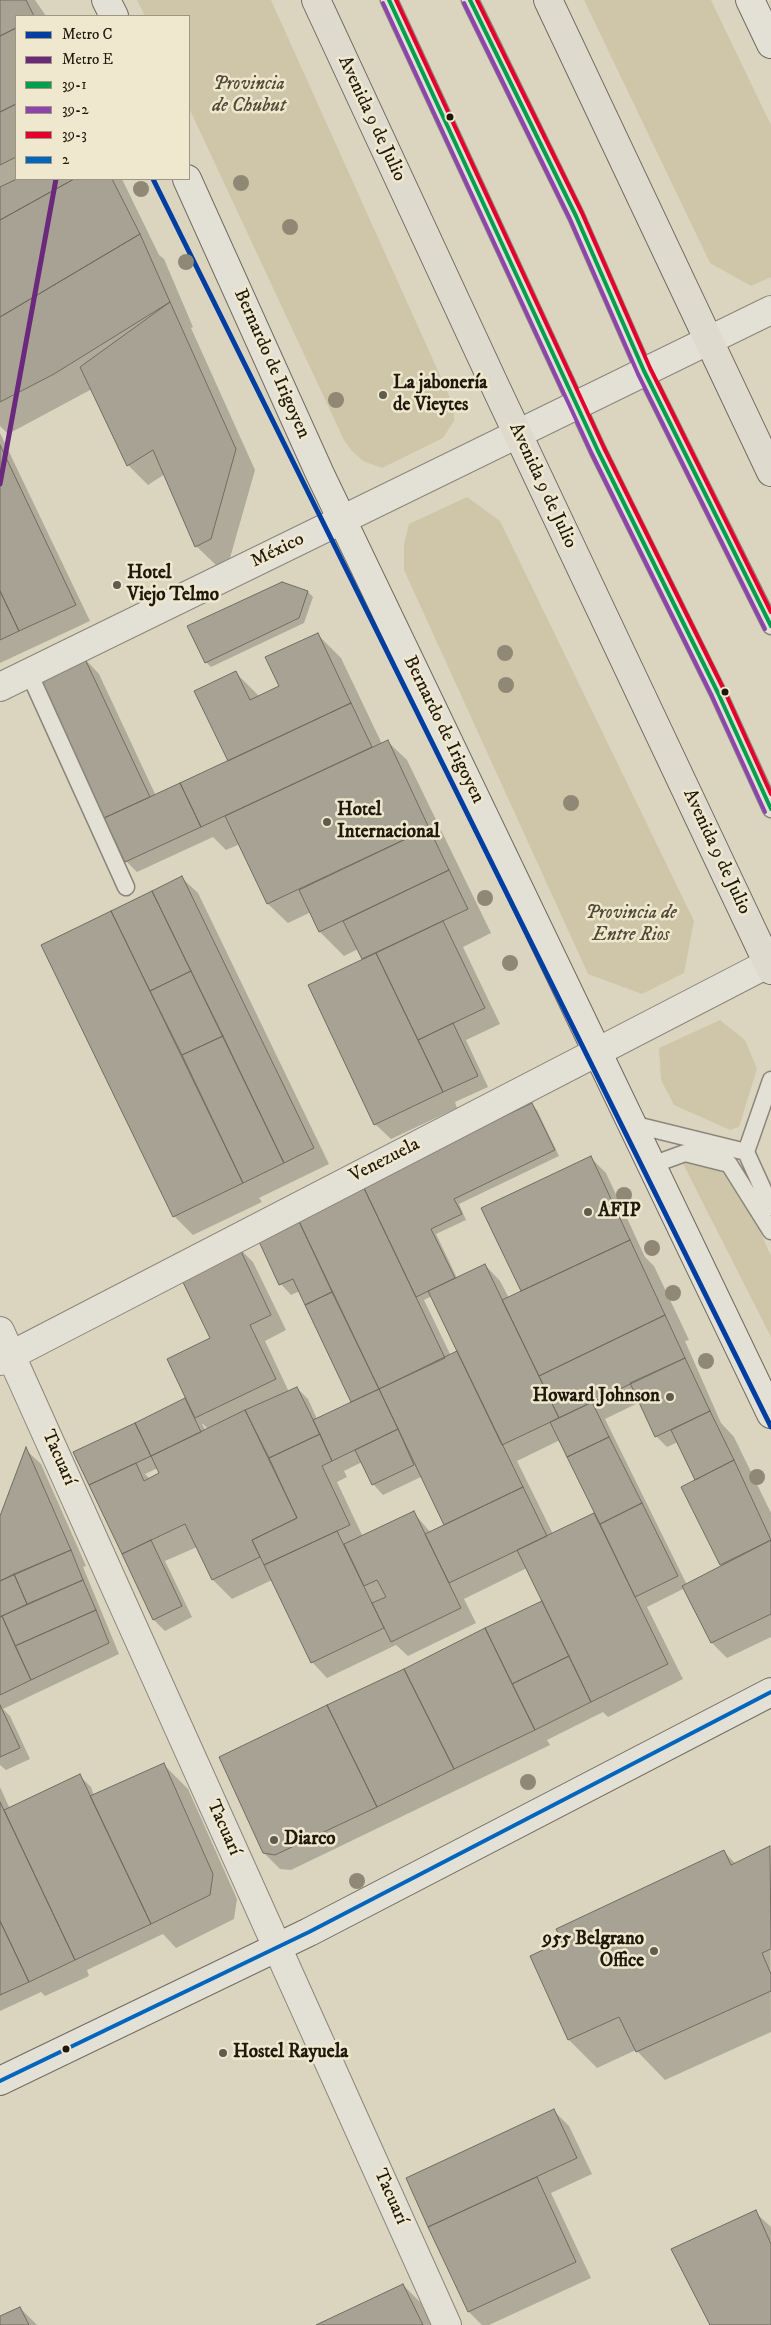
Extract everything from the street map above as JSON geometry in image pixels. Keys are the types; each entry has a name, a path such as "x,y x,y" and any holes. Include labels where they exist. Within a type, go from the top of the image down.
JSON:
{"highway":[{"name":"Avenida 9 de Julio","path":"316,0 518,434 770,965"},
{"path":"548,0 771,472"}],"street":[{"path":"106,0 114,15"},
{"path":"750,0 771,44"},
{"name":"Bernardo de Irigoyen","path":"187,180 342,520 771,1414"},
{"name":"México","path":"0,687 771,310"},
{"name":"Venezuela","path":"6,1358 597,1052 770,965"},
{"name":"Tacuarí","path":"0,1331 6,1358 447,2325"},
{"path":"0,2080 276,1947 771,1692"}],"lane":[{"path":"389,0 576,404 718,693 771,808"},
{"path":"470,0 576,216 644,371 771,626"},
{"path":"29,673 126,887"},
{"path":"771,1080 746,1152 771,1208"},
{"path":"632,1124 746,1152"},
{"path":"652,1165 686,1154 729,1164 771,1231"}],"green space":[{"name":"Provincia de Chubut","path":"137,0 271,0 448,393 454,409 454,421 443,438 382,468 363,461 344,440 190,110 190,15 144,15"},
{"path":"584,0 711,0 771,125 771,277 751,286 710,263"},
{"name":"Provincia de Entre Rios","path":"467,497 500,521 694,921 684,973 642,994 588,974 404,570 404,544 409,524"},
{"path":"720,1020 745,1040 757,1069 739,1127 730,1130 674,1105 661,1080 659,1048"},
{"path":"676,1150 719,1164 739,1183 771,1256 771,1337"}],"building":[{"path":"0,0 26,0 34,15 15,15 15,28 0,36"},
{"path":"15,28 15,104 0,112 0,36"},
{"path":"15,104 15,158 0,165 0,112"},
{"path":"15,180 72,180 0,220 0,187"},
{"path":"72,180 113,180 140,234 0,317 0,220"},
{"path":"140,234 170,302 54,374 0,402 0,317"},
{"path":"170,302 236,449 211,539 195,547 153,450 127,466 80,367"},
{"path":"0,445 76,605 19,631 0,591"},
{"path":"282,582 308,591 299,618 205,663 187,626"},
{"path":"0,591 19,631 0,640"},
{"path":"318,633 351,703 228,761 194,691 236,671 250,700 279,686 265,657"},
{"path":"84,657 150,797 104,818 38,678"},
{"path":"351,703 372,747 201,827 180,783"},
{"name":"Hotel Internacional","path":"388,740 429,828 267,904 225,816"},
{"path":"180,783 201,827 125,862 104,818"},
{"path":"429,828 449,870 319,932 299,890"},
{"path":"449,870 468,909 362,959 343,921"},
{"path":"182,876 314,1148 284,1163 152,891"},
{"path":"152,891 191,971 150,991 111,911"},
{"path":"111,911 243,1183 173,1217 41,945"},
{"path":"443,921 485,1008 418,1040 376,953"},
{"path":"376,953 443,1092 374,1125 308,985"},
{"path":"191,971 223,1036 182,1055 150,991"},
{"path":"453,1023 478,1076 443,1092 418,1040"},
{"path":"223,1036 284,1163 243,1183 182,1055"},
{"path":"532,1103 555,1150 454,1199 462,1214 431,1229 455,1278 416,1297 362,1184"},
{"path":"591,1156 630,1240 521,1291 481,1208"},
{"path":"362,1184 445,1358 379,1389 296,1215"},
{"path":"296,1215 332,1292 305,1305 293,1279 279,1285 256,1235"},
{"path":"630,1240 665,1315 539,1376 502,1300"},
{"path":"238,1245 271,1315 250,1325 276,1379 195,1418 167,1359 210,1338 179,1274"},
{"path":"485,1264 559,1418 502,1445 428,1291"},
{"path":"332,1292 379,1389 351,1402 305,1305"},
{"path":"665,1315 685,1358 559,1418 539,1376"},
{"path":"457,1351 523,1487 444,1525 379,1389"},
{"name":"Howard Johnson","path":"685,1358 710,1411 655,1437 630,1383"},
{"path":"297,1387 320,1434 269,1458 245,1410"},
{"path":"379,1389 398,1429 332,1461 313,1420"},
{"path":"185,1398 201,1432 151,1456 135,1423"},
{"path":"592,1402 609,1437 567,1457 550,1422"},
{"path":"245,1410 297,1518 252,1540 260,1557 212,1580 185,1524 122,1554 89,1485 136,1463 144,1481 159,1473 151,1456"},
{"path":"710,1411 734,1460 695,1480 671,1430"},
{"path":"135,1423 151,1456 89,1485 73,1452"},
{"path":"398,1429 414,1465 372,1485 355,1450"},
{"path":"320,1434 332,1461 322,1466 350,1525 264,1565 252,1540 297,1518 269,1458"},
{"path":"609,1437 642,1503 600,1524 567,1457"},
{"path":"26,1447 71,1550 0,1581 0,1516"},
{"path":"734,1460 771,1540 720,1565 681,1487"},
{"path":"523,1487 547,1536 449,1583 425,1534"},
{"path":"642,1503 678,1576 635,1597 600,1524"},
{"path":"414,1511 461,1608 391,1642 372,1603 386,1597 377,1580 364,1586 344,1544"},
{"path":"594,1513 668,1664 591,1702 517,1550"},
{"path":"337,1531 384,1628 311,1663 264,1565"},
{"path":"151,1540 182,1606 153,1620 122,1554"},
{"path":"771,1540 771,1614 711,1643 682,1586"},
{"path":"71,1550 83,1580 27,1604 14,1574"},
{"path":"14,1574 27,1604 0,1617 0,1581"},
{"path":"83,1580 96,1610 15,1646 2,1616"},
{"path":"542,1601 569,1656 512,1684 485,1628"},
{"path":"96,1610 109,1643 31,1680 15,1646"},
{"path":"2,1616 31,1680 0,1695 0,1617"},
{"path":"485,1628 535,1730 454,1769 404,1669"},
{"path":"569,1656 591,1702 535,1730 512,1684"},
{"path":"404,1669 454,1769 377,1807 327,1705"},
{"path":"0,1705 20,1748 0,1757"},
{"path":"327,1705 377,1807 275,1855 263,1853 219,1757"},
{"path":"164,1763 213,1874 210,1895 151,1924 90,1796"},
{"path":"80,1774 151,1924 75,1960 4,1810"},
{"path":"0,1802 75,1960 29,1982 0,1921"},
{"name":"955 Belgrano Office","path":"770,1846 771,1949 762,1953 771,1974 771,1991 636,2052 619,2017 568,2040 530,1956 562,1941 556,1929 724,1850 731,1865"},
{"path":"0,1921 29,1982 0,1995"},
{"path":"554,2109 577,2158 428,2227 406,2178"},
{"path":"537,2177 576,2262 468,2312 428,2227"},
{"path":"756,2210 771,2244 771,2325 710,2325 671,2249"},
{"path":"403,2284 423,2325 316,2325"},
{"path":"20,2307 29,2325 0,2325 0,2316"}],"metro line":[{"name":"E","path":"0,484 56,180"},
{"name":"C","path":"153,180 771,1427"}],"transit line":[{"name":"39-1","path":"389,0 598,451 718,693 771,809"},
{"name":"39-3","path":"396,0 604,448 724,690 771,794"},
{"name":"39-1","path":"470,0 576,216 644,371 771,626"},
{"name":"39-3","path":"477,0 582,213 650,368 771,612"},
{"name":"39-2","path":"383,3 592,454 712,696 765,812"},
{"name":"39-2","path":"464,3 570,219 638,374 765,629"},
{"name":"2","path":"0,2081 309,1932 771,1692"}],"place":[{"name":"La jabonería de Vieytes","path":"383,395"},
{"name":"Hotel Viejo Telmo","path":"117,585"},
{"name":"Hotel Internacional","path":"327,822"},
{"name":"AFIP","path":"588,1212"},
{"name":"Howard Johnson","path":"670,1397"},
{"name":"Diarco","path":"274,1840"},
{"name":"955 Belgrano Office","path":"654,1951"},
{"name":"Hostel Rayuela","path":"223,2053"}]}
